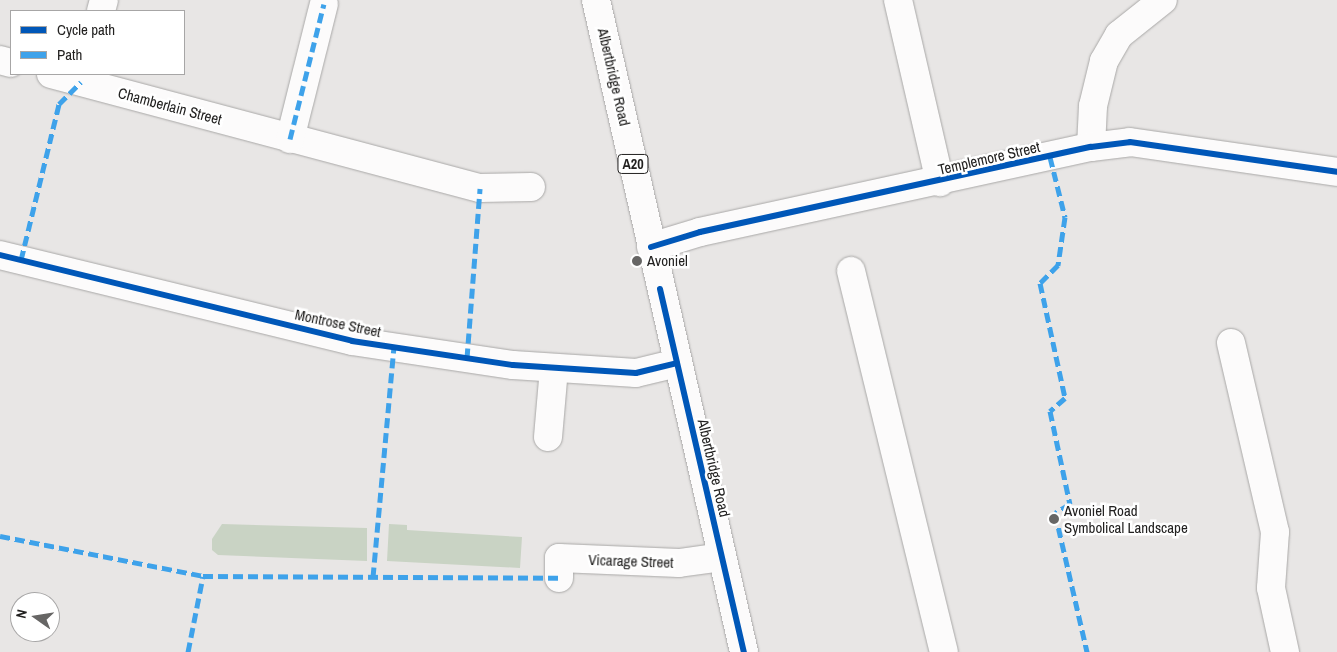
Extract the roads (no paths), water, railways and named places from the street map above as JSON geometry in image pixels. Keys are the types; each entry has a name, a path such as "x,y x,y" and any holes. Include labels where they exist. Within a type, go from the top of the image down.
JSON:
{"street":[{"name":"Albertbridge Road","path":"596,0 744,652"},
{"path":"898,0 940,182"},
{"path":"1091,148 1093,106 1104,61 1119,35 1163,0"},
{"path":"290,139 324,4"},
{"name":"Chamberlain Street","path":"59,75 82,78 290,139 480,188 531,187"},
{"name":"Templemore Street","path":"651,247 700,232 940,182 1091,148 1130,142 1337,172"},
{"name":"Montrose Street","path":"0,255 352,341 513,366 636,373 677,363"},
{"path":"851,271 944,652"},
{"path":"1231,343 1276,532 1271,588 1285,652"},
{"path":"548,437 554,368"},
{"name":"Vicarage Street","path":"559,578 559,558 679,563 722,557"}],"place":[{"name":"Avoniel","path":"637,261"},
{"name":"Avoniel Road Symbolical Landscape","path":"1054,519"}]}
